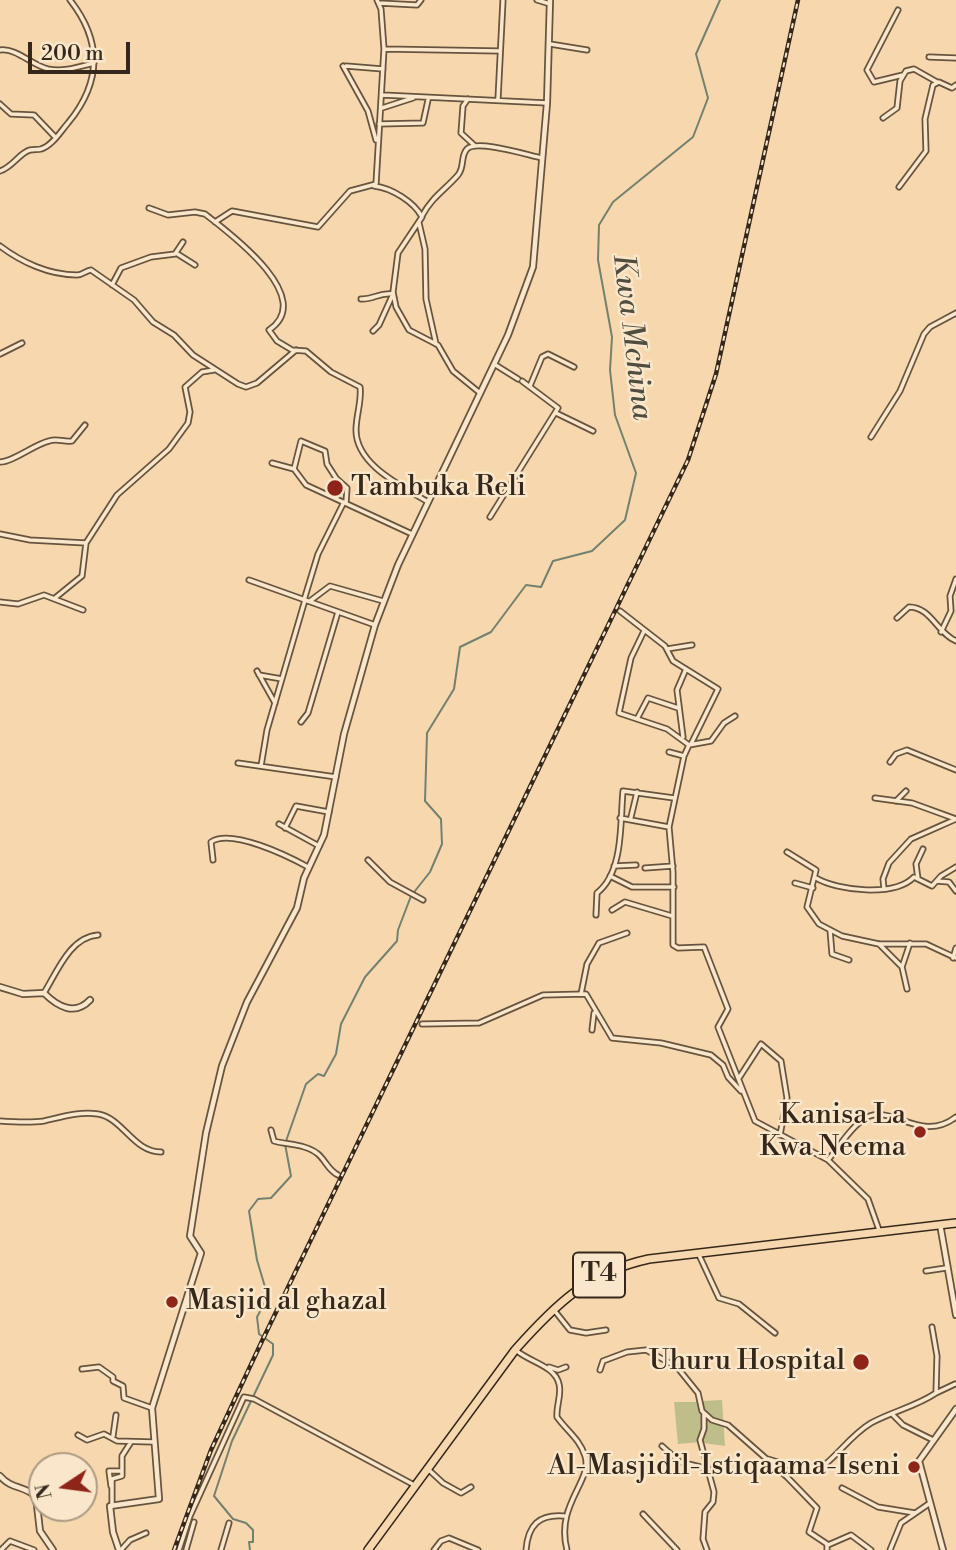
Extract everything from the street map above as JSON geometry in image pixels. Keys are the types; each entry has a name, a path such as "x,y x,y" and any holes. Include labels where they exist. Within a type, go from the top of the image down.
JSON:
{"highway":[{"name":"T4","path":"368,1550 418,1487 515,1350 582,1285 613,1268 649,1259 956,1223"}],"street":[{"path":"0,171 11,167 29,150 45,148 86,99 92,83 94,63 83,18 70,0"},
{"path":"372,186 378,175 377,145 383,95 384,49 378,2 417,5 421,0"},
{"path":"498,99 503,0"},
{"path":"112,1505 159,1499 152,1408 201,1253 190,1236 206,1133 222,1066 247,1002 297,908 308,867 319,846 374,625 383,601 494,364 533,267 550,44 550,2 537,0"},
{"path":"898,10 867,70 874,82 884,77 903,75 913,69 937,82 956,87"},
{"path":"550,44 587,50"},
{"path":"384,49 500,51"},
{"path":"0,50 12,50 46,68 75,69 94,63"},
{"path":"929,57 956,58"},
{"path":"377,145 368,111 344,66 383,69"},
{"path":"883,118 898,106 897,93 903,75"},
{"path":"899,187 926,151 925,117 931,92 937,82"},
{"path":"383,95 547,103"},
{"path":"382,107 416,98"},
{"path":"380,124 423,123 428,99"},
{"path":"468,99 463,106 461,133 475,145 542,158"},
{"path":"0,104 11,114 34,115 55,137"},
{"path":"373,331 379,325 393,293 398,252 432,200 462,171 465,152 475,145"},
{"path":"215,222 232,211 318,227 350,191 372,186 386,187 404,198 422,216"},
{"path":"404,198 408,194"},
{"path":"149,208 172,215 200,212 268,269 283,299 284,314 278,324 269,330 277,341 296,350 306,351 321,365 360,387 356,439 364,454 389,477 428,502"},
{"path":"418,223 425,249 426,299 430,307 436,344 453,371 480,393"},
{"path":"112,285 121,268 151,257 163,258 176,253 183,242"},
{"path":"0,246 12,255 47,270 79,275 89,269 134,300 162,330 174,335 187,350 238,384 251,386 269,375 296,350"},
{"path":"176,253 195,265"},
{"path":"361,299 370,299 380,293 393,293"},
{"path":"393,293 396,307 409,331 436,344"},
{"path":"871,438 900,391 924,334 930,327 956,313"},
{"path":"0,354 22,343"},
{"path":"530,386 542,358 548,354 574,367"},
{"path":"490,517 556,413 556,404 494,364"},
{"path":"55,598 82,576 86,543 117,495 169,449 185,429 190,416 185,387 202,372 216,369"},
{"path":"556,413 593,431"},
{"path":"0,462 8,462 24,450 49,440 72,441 85,425"},
{"path":"261,766 275,703 318,554 345,503 347,488 327,464 325,451 301,441 294,469"},
{"path":"272,463 294,469 306,485 412,535"},
{"path":"0,534 30,540 86,543"},
{"path":"941,632 951,611 950,596 956,579"},
{"path":"249,580 374,625"},
{"path":"306,601 330,586 383,601"},
{"path":"0,602 18,604 39,596 55,598 83,610"},
{"path":"897,618 906,608 915,607 929,615 941,632 956,641"},
{"path":"620,611 667,649 673,661 716,686 719,691 684,756 669,827 675,947 704,947 727,1007 727,1014 718,1025 755,1121 828,1160 865,1196 879,1230"},
{"path":"301,722 308,713 338,612"},
{"path":"644,631 631,658 619,711 622,715 663,727 690,744 711,741 724,723 735,716"},
{"path":"667,649 692,645"},
{"path":"683,739 677,690 686,668"},
{"path":"275,703 258,673 282,679"},
{"path":"637,719 648,698 678,708"},
{"path":"890,762 895,754 907,750 956,770"},
{"path":"669,752 684,756"},
{"path":"238,763 336,777"},
{"path":"596,915 597,893 614,866 623,791 674,798"},
{"path":"896,801 906,791"},
{"path":"631,818 637,792"},
{"path":"875,798 936,810 956,819"},
{"path":"285,828 296,806 329,812"},
{"path":"620,817 669,827"},
{"path":"884,889 883,879 889,863 911,838 956,819"},
{"path":"279,824 319,846"},
{"path":"213,860 211,842 223,839 272,848 308,867"},
{"path":"918,879 916,864 923,849"},
{"path":"787,852 815,868 816,883 807,910 830,930 879,944 929,945 954,958 956,948"},
{"path":"368,860 390,882 423,900"},
{"path":"614,866 636,865"},
{"path":"645,867 673,866"},
{"path":"796,883 884,889 903,886 914,877 932,886 956,867"},
{"path":"610,876 632,887 674,887"},
{"path":"937,881 949,882 956,891"},
{"path":"612,910 624,902 672,916"},
{"path":"830,930 832,954 849,960"},
{"path":"581,994 587,964 599,943 627,933"},
{"path":"44,993 57,968 77,943 86,936 98,935"},
{"path":"902,968 910,943"},
{"path":"879,944 902,968 907,989"},
{"path":"0,987 23,993 44,993 51,1000 72,1009 81,1008 90,1000"},
{"path":"422,1024 479,1023 543,996 581,994 587,996 594,1013 610,1036 617,1041 660,1043 715,1057 732,1082 743,1092"},
{"path":"592,1030 594,1013"},
{"path":"739,1079 754,1059 756,1048 761,1044 781,1061 787,1098 780,1135"},
{"path":"0,1121 42,1121 97,1113 113,1120 127,1136 150,1151 161,1152"},
{"path":"828,1160 858,1123 874,1114 883,1114 911,1125 935,1127 946,1125 956,1117"},
{"path":"271,1130 274,1141 303,1146 317,1153 330,1171 338,1175"},
{"path":"940,1224 956,1315"},
{"path":"698,1253 719,1298 739,1304 775,1333"},
{"path":"926,1271 946,1268"},
{"path":"554,1310 570,1330 586,1333 606,1330"},
{"path":"932,1327 937,1356 936,1393"},
{"path":"515,1350 531,1362 558,1370 566,1367"},
{"path":"600,1370 603,1362 627,1352 650,1352 682,1371 698,1393 704,1413 704,1429 700,1440 714,1492 713,1502 705,1512 703,1539 707,1550"},
{"path":"547,1366 559,1384 557,1417 580,1443 587,1464 564,1516 567,1550"},
{"path":"82,1369 103,1369 113,1381 123,1386 124,1398 152,1408"},
{"path":"766,1459 797,1468 822,1467 847,1441 872,1423 911,1408 955,1384"},
{"path":"179,1550 195,1505 244,1397 254,1399 418,1487"},
{"path":"943,1550 919,1461 956,1409"},
{"path":"704,1413 712,1420 728,1425 817,1508 809,1532 828,1548 838,1539 851,1535 871,1550"},
{"path":"114,1438 116,1415"},
{"path":"892,1415 903,1425 933,1440"},
{"path":"78,1435 87,1440 104,1433 131,1442 153,1442"},
{"path":"131,1442 122,1454 121,1477 112,1478 112,1505 109,1514 120,1550 130,1540 146,1533"},
{"path":"662,1446 680,1462 709,1469"},
{"path":"429,1470 455,1491 461,1493 471,1487"},
{"path":"113,1491 109,1471 122,1471"},
{"path":"0,1476 9,1486 27,1490 36,1497 40,1531 53,1550"},
{"path":"842,1488 878,1507 915,1513"},
{"path":"890,1550 897,1528 930,1503"},
{"path":"643,1514 677,1550"},
{"path":"526,1550 528,1534 533,1525 547,1515 564,1516"},
{"path":"186,1550 194,1522"},
{"path":"221,1550 229,1523"},
{"path":"434,1550 449,1538 478,1550"},
{"path":"1,1550 10,1541 34,1550"}],"green space":[{"path":"722,1400 725,1446 703,1443 702,1401"},
{"path":"674,1402 701,1402 701,1442 678,1444"}],"waterway":[{"name":"Kwa Mchina","path":"250,1550 249,1542 253,1542 253,1530 246,1523 233,1519 214,1496 232,1441 273,1355 273,1344 259,1334 257,1317 268,1297 257,1260 249,1211 258,1199 271,1198 291,1176 285,1144 306,1084 318,1074 324,1076 336,1054 341,1024 365,977 397,941 398,930 411,896 430,872 442,844 441,819 425,801 427,733 454,689 460,647 491,632 526,585 541,587 553,561 592,551 625,520 636,473 615,415 610,370 612,337 598,260 599,225 613,202 693,137 708,98 696,54 720,0"}],"railway":[{"path":"174,1550 211,1450 262,1341 688,460 716,374 798,0"}],"place":[{"name":"Tambuka Reli","path":"335,488"},
{"name":"Kanisa La Kwa Neema","path":"920,1132"},
{"name":"Masjid al ghazal","path":"172,1302"},
{"name":"Uhuru Hospital","path":"861,1362"},
{"name":"Al-Masjidil-Istiqaama-Iseni","path":"914,1467"}]}
